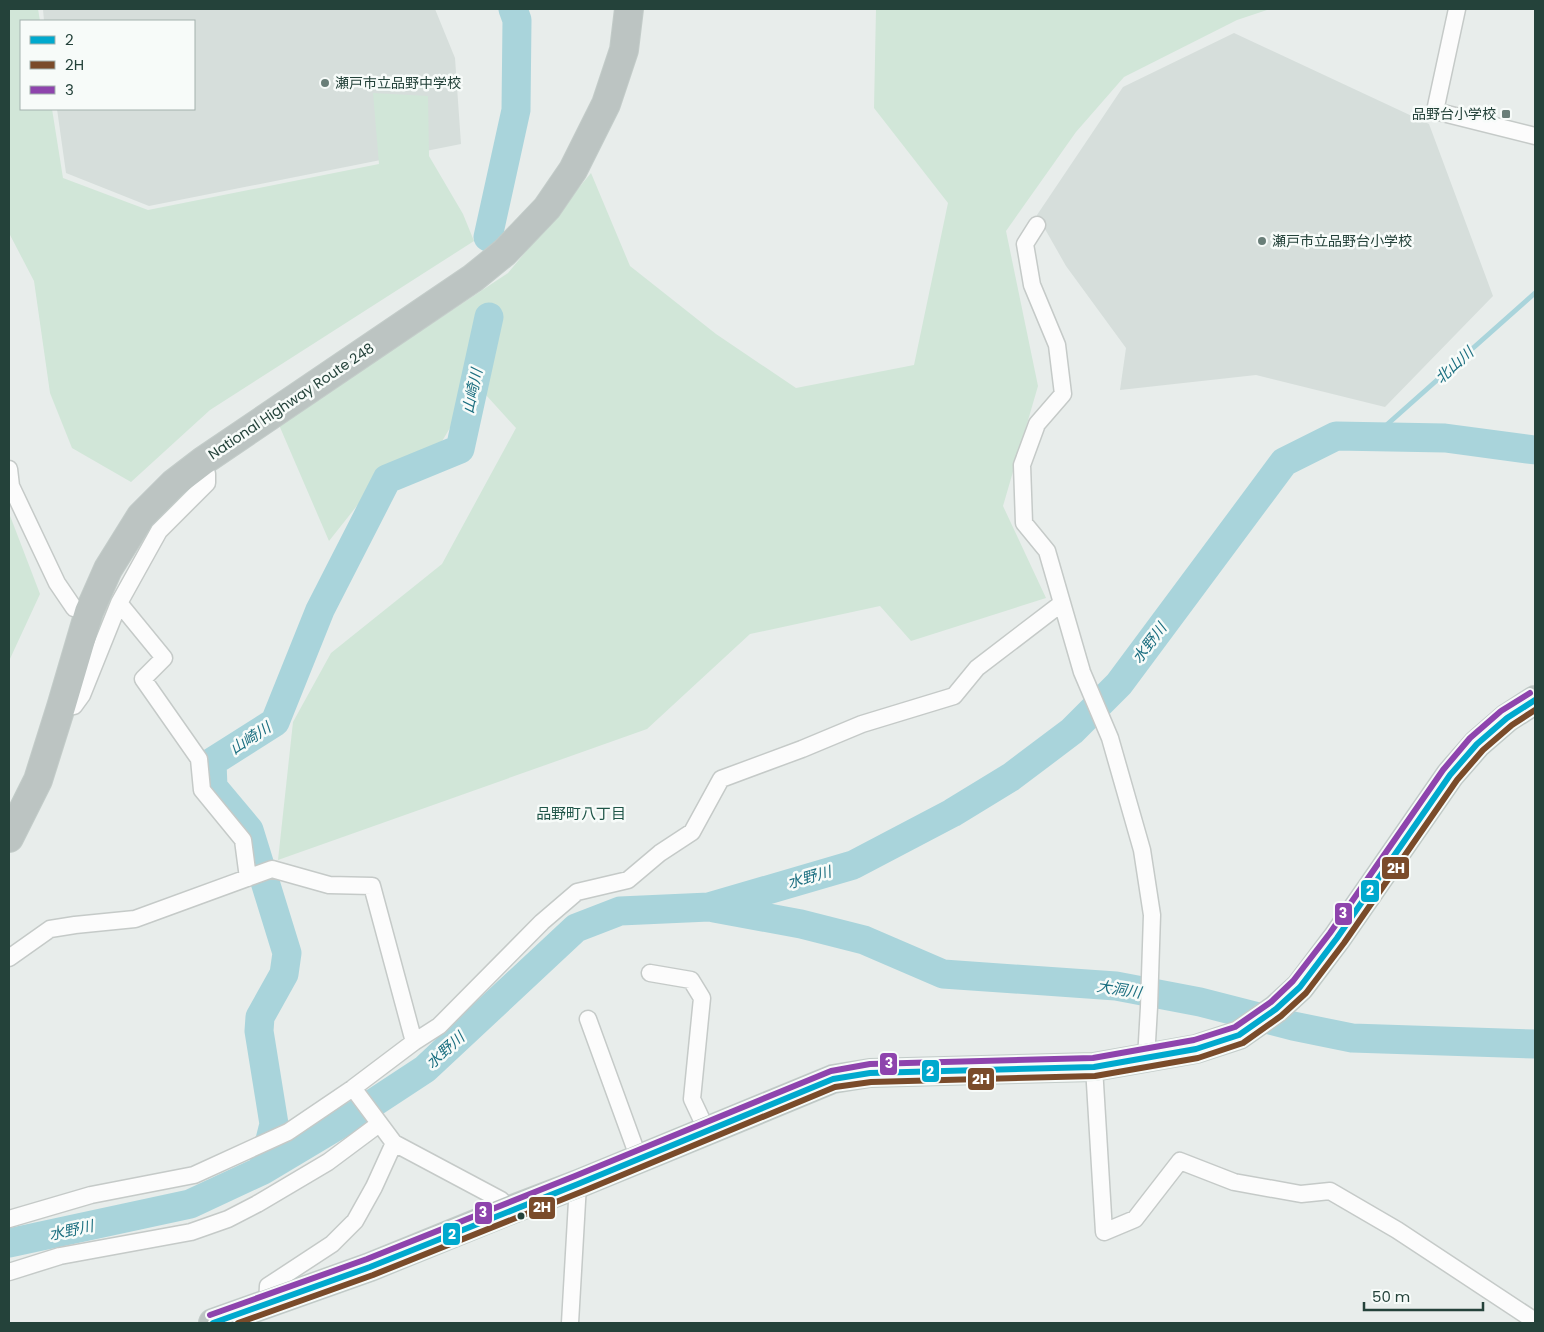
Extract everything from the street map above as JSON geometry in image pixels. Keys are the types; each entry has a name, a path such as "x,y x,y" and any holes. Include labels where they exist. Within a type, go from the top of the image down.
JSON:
{"highway":[{"name":"National Highway Route 248","path":"9,838 38,780 89,612 108,569 141,516 173,484 203,461 473,278 505,252 547,208 573,170 606,104 624,50 629,9"},
{"path":"213,1323 370,1267 834,1079 870,1074 1094,1067 1196,1049 1239,1035 1276,1009 1300,987 1337,938 1450,775 1477,744 1535,700"}],"street":[{"path":"1457,9 1435,111 1535,136"},
{"path":"1036,225 1025,244 1032,285 1056,345 1063,394 1036,424 1022,465 1024,523 1048,552 1082,672 1110,738 1143,859 1152,915 1146,1059"},
{"path":"61,707 74,706 82,695 120,603 160,531 207,483 207,474 203,461"},
{"path":"9,469 11,486 57,583 74,608 89,612"},
{"path":"120,603 164,658 144,679 199,759 202,790 243,840 248,878"},
{"path":"9,1219 91,1195 194,1175 288,1132 439,1026 542,922 577,892 628,880 660,853 692,832 721,779 862,724 954,696 977,668 1062,604"},
{"path":"9,958 50,929 135,919 272,869 329,885 372,886 414,1042"},
{"path":"650,973 691,980 702,998 692,1099 707,1131"},
{"path":"588,1019 639,1159"},
{"path":"1094,1067 1104,1232 1135,1219 1180,1161 1234,1182 1301,1194 1330,1191 1397,1230 1535,1321"},
{"path":"353,1088 394,1144 501,1200 510,1210"},
{"path":"9,1272 60,1256 191,1232 228,1219 328,1162 379,1124"},
{"path":"267,1304 268,1286 332,1244 355,1221 374,1187 394,1144"},
{"path":"570,1323 578,1184"}],"shaded area":[{"name":"瀬戸市立品野中学校","path":"43,9 435,9 455,58 461,144 149,206 66,173 57,110 195,110 195,20 44,20"},
{"name":"瀬戸市立品野台小学校","path":"1234,33 1429,124 1493,296 1385,407 1256,375 1120,390 1126,348 1066,266 1037,215 1123,87"}],"green space":[{"path":"9,9 38,9 40,20 20,20 20,110 52,110 63,178 148,210 379,164 373,93 428,96 429,156 463,214 474,241 210,410 131,482 72,448 50,393 34,281 9,233"},
{"path":"876,9 1270,9 1237,20 1124,77 1076,132 1006,231 1038,386 1003,506 1046,598 911,641 880,606 750,634 647,729 278,860 293,722 331,653 442,564 516,428 476,384 438,448 379,478 329,541 279,425 508,273 591,173 630,266 716,334 796,388 914,365 948,203 874,108"},
{"path":"9,513 40,594 9,661"}],"waterway":[{"name":"山崎川","path":"488,237 516,110 517,20 513,9"},
{"name":"北山川","path":"1373,437 1535,293"},
{"name":"山崎川","path":"263,1168 274,1124 259,1031 260,1017 284,974 287,953 249,830 213,787 212,762 275,722 320,610 387,479 460,449 489,317"},
{"name":"水野川","path":"9,1243 190,1204 263,1170 355,1115 425,1069 576,928 620,911 709,907 853,865 952,813 1011,777 1072,731 1119,684 1284,462 1336,436 1445,438 1535,450"},
{"name":"大洞川","path":"714,908 801,924 864,940 943,974 1116,986 1200,1002 1293,1026 1352,1038 1535,1044"}],"transit line":[{"name":"3","path":"210,1315 367,1259 831,1071 870,1064 1093,1058 1194,1040 1235,1027 1271,1002 1293,981 1330,933 1443,770 1470,738 1501,711 1530,693"},
{"name":"2","path":"213,1323 370,1267 833,1079 870,1073 1094,1067 1196,1049 1239,1035 1276,1009 1300,987 1337,938 1450,775 1477,744 1507,718 1535,700"},
{"name":"2H","path":"238,1323 373,1275 581,1192 835,1087 871,1082 1095,1076 1198,1058 1243,1043 1281,1016 1306,993 1344,943 1457,780 1483,750 1512,725 1535,710"}],"place":[{"name":"瀬戸市立品野中学校","path":"325,83"},
{"name":"品野台小学校","path":"1506,114"},
{"name":"瀬戸市立品野台小学校","path":"1262,241"}],"district":[{"name":"品野町八丁目","path":"581,813"}]}
